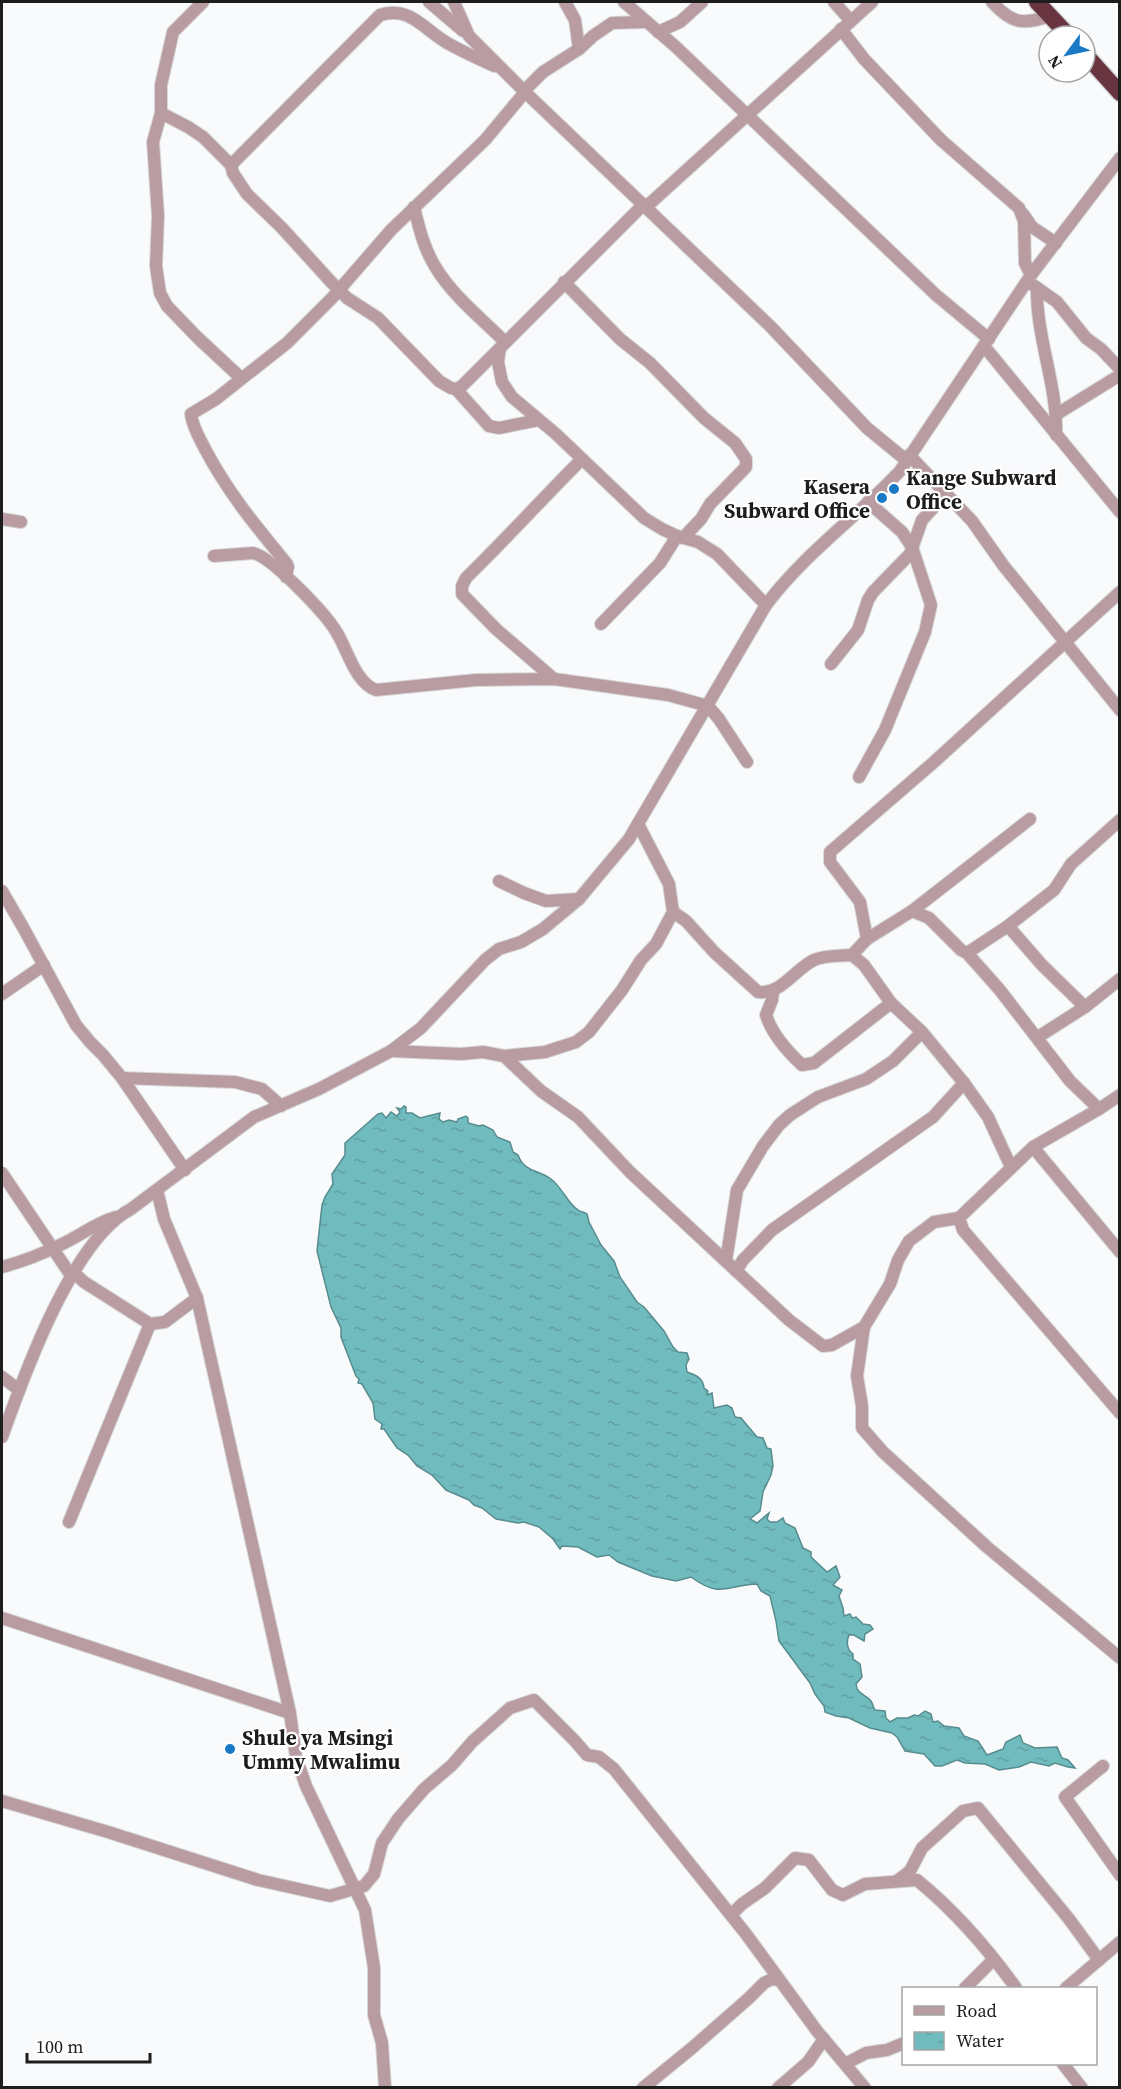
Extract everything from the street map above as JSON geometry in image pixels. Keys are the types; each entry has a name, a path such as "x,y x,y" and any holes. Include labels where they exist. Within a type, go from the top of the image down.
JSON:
{"highway":[{"path":"1037,2 1058,24"},
{"path":"1097,68 1119,93"}],"street":[{"path":"204,2 173,32 161,85 161,113 153,142 158,216 156,266 160,293 167,306 241,378"},
{"path":"429,2 469,36 770,326 867,428 908,457 946,494 972,521 1064,643 1119,710"},
{"path":"454,2 469,36"},
{"path":"565,2 575,20 579,49"},
{"path":"624,2 676,47 987,342 1056,435 1119,512"},
{"path":"658,32 680,22 702,2"},
{"path":"834,2 864,59 941,140 1014,201 1032,226 1056,243"},
{"path":"456,389 462,386 564,282 645,206 872,2"},
{"path":"992,2 1012,20 1028,23 1050,16"},
{"path":"231,165 380,15 391,12 406,15 449,45 502,70"},
{"path":"286,577 287,564 242,509 220,477 191,418 194,411 216,399 287,343 332,298 414,207 485,140 524,91 543,72 579,49 612,23 646,22"},
{"path":"161,113 203,137 231,165 233,173 247,194 282,228 332,284 347,298 378,318 439,381 456,389 489,426 499,428 539,420"},
{"path":"2,1267 52,1249 100,1222 131,1209 247,1122 319,1089 391,1051 421,1028 499,949 521,942 543,929 579,899 629,839 766,605 793,571 900,471 1056,243 1119,158"},
{"path":"414,207 422,237 439,273 503,345"},
{"path":"1023,214 1025,263 1032,281 1057,414 1056,435"},
{"path":"1032,281 1057,302 1086,338 1101,349 1119,369"},
{"path":"564,282 620,339 650,363 704,418 735,443 746,459 746,467 710,504 701,519 680,537 660,563 601,624"},
{"path":"503,345 498,362 502,382 512,396 644,518 662,530 698,542 717,554 766,605"},
{"path":"1057,414 1119,375"},
{"path":"554,679 496,629 462,594 462,586 466,578 582,459"},
{"path":"831,664 858,630 873,592 910,554 922,520 946,494"},
{"path":"860,777 885,730 925,632 931,605 912,547 902,532 868,502"},
{"path":"2,519 21,522"},
{"path":"214,556 258,554 286,577 323,613 337,632 367,687 376,690 476,680 554,679 668,695 708,706 747,762"},
{"path":"867,939 860,902 830,862 830,852 934,762 1119,592"},
{"path":"674,912 758,992 773,991 816,958 852,955 867,939 912,911 1030,819"},
{"path":"967,953 1008,926 1054,890 1071,864 1119,820"},
{"path":"391,1051 461,1054 483,1052 504,1056 545,1052 576,1042 589,1032 622,990 641,960 656,944 674,912 669,884 638,824"},
{"path":"499,881 546,901 579,899"},
{"path":"2,891 76,1025 122,1078 184,1170"},
{"path":"912,911 929,918 961,950 967,953 999,989 1071,1081 1099,1109"},
{"path":"1008,926 1042,965 1085,1007"},
{"path":"852,955 864,965 891,1003 922,1032 964,1083 988,1117 1011,1167"},
{"path":"2,994 44,965"},
{"path":"1038,1037 1085,1007 1119,979"},
{"path":"773,991 766,1015 781,1042 802,1065 814,1063 891,1003"},
{"path":"726,1261 737,1190 763,1146 779,1125 818,1097 866,1079 892,1061 922,1032"},
{"path":"504,1056 541,1091 578,1117 630,1172 789,1320 822,1346 832,1345 864,1327"},
{"path":"122,1078 235,1082 262,1089 281,1106"},
{"path":"736,1271 743,1260 772,1230 933,1117 964,1083"},
{"path":"1119,1095 1033,1148 958,1218 934,1222 909,1241 898,1260 890,1284 864,1327 857,1376 862,1406 862,1428 883,1452 987,1547 1119,1658"},
{"path":"1033,1148 1119,1252"},
{"path":"2,1173 72,1276"},
{"path":"157,1190 164,1219 197,1298 290,1713 296,1757 306,1786 365,1910 374,1968 374,2015 382,2043 385,2088"},
{"path":"2,1437 19,1390 53,1311 79,1263 117,1216"},
{"path":"958,1218 963,1230 1119,1413"},
{"path":"72,1276 75,1274 150,1324 165,1322 197,1298"},
{"path":"69,1522 150,1324"},
{"path":"2,1377 19,1390"},
{"path":"2,1618 290,1713"},
{"path":"2,1801 258,1880 330,1896 364,1886 374,1874 382,1843 398,1819 424,1790 510,1708 534,1700 587,1755 599,1757 614,1769 746,1934 824,2039 865,2088"},
{"path":"1103,1766 1065,1797 1119,1875"},
{"path":"897,1881 910,1871 922,1848 963,1811 978,1808 1069,1919 1099,1960"},
{"path":"731,1915 765,1888 795,1858 809,1860 832,1890 843,1895 865,1884 918,1880 939,1898 994,1959 1015,1987"},
{"path":"1067,1987 1119,1942"},
{"path":"967,1987 994,1959"},
{"path":"643,2088 692,2048 764,1983 772,1979 779,1980"},
{"path":"778,2088 808,2062 824,2039"},
{"path":"845,2064 866,2053 887,2050 902,2043"},
{"path":"1064,2065 1082,2088"}],"water":[{"path":"404,1106 406,1113 412,1113 420,1118 440,1113 439,1119 443,1122 449,1120 457,1122 458,1119 466,1116 468,1123 483,1125 493,1130 497,1137 510,1142 513,1152 518,1155 524,1165 555,1182 574,1207 587,1214 601,1245 614,1261 620,1277 637,1302 664,1331 673,1347 678,1352 687,1353 689,1359 686,1365 687,1372 700,1379 708,1391 707,1395 712,1393 714,1408 727,1405 732,1408 735,1417 741,1418 757,1437 763,1438 767,1448 771,1449 773,1466 763,1492 760,1511 750,1519 757,1523 769,1513 767,1519 770,1522 777,1522 783,1518 785,1523 795,1528 803,1548 811,1552 811,1557 827,1572 836,1566 840,1577 833,1585 842,1590 839,1596 844,1616 850,1614 852,1618 856,1617 873,1629 865,1634 864,1641 854,1635 849,1635 847,1643 853,1659 860,1664 862,1677 856,1684 857,1688 871,1701 875,1710 885,1711 886,1718 890,1722 897,1718 918,1716 925,1711 931,1714 933,1722 938,1721 944,1726 959,1728 964,1736 978,1741 987,1755 1003,1749 1006,1742 1020,1735 1023,1743 1035,1748 1057,1747 1062,1758 1068,1760 1075,1768 1055,1763 1049,1766 1031,1762 1019,1767 999,1770 985,1764 965,1763 957,1760 942,1766 935,1766 924,1754 905,1751 892,1733 870,1728 849,1718 825,1712 824,1706 810,1683 779,1641 770,1596 761,1591 757,1584 724,1589 710,1588 691,1577 676,1581 652,1576 618,1562 609,1555 597,1557 578,1547 562,1546 560,1549 553,1539 539,1527 524,1522 496,1519 469,1500 446,1490 432,1475 417,1466 408,1455 397,1448 384,1429 381,1429 382,1424 375,1419 373,1403 362,1384 358,1383 359,1379 341,1337 341,1328 331,1307 317,1251 322,1205 333,1184 332,1174 345,1155 345,1143 378,1114 382,1113 386,1118 391,1112 397,1116 400,1112 397,1108 401,1109"}],"place":[{"name":"Kange Subward Office","path":"894,489"},
{"name":"Kasera Subward Office","path":"882,498"},
{"name":"Shule ya Msingi Ummy Mwalimu","path":"230,1749"}]}
